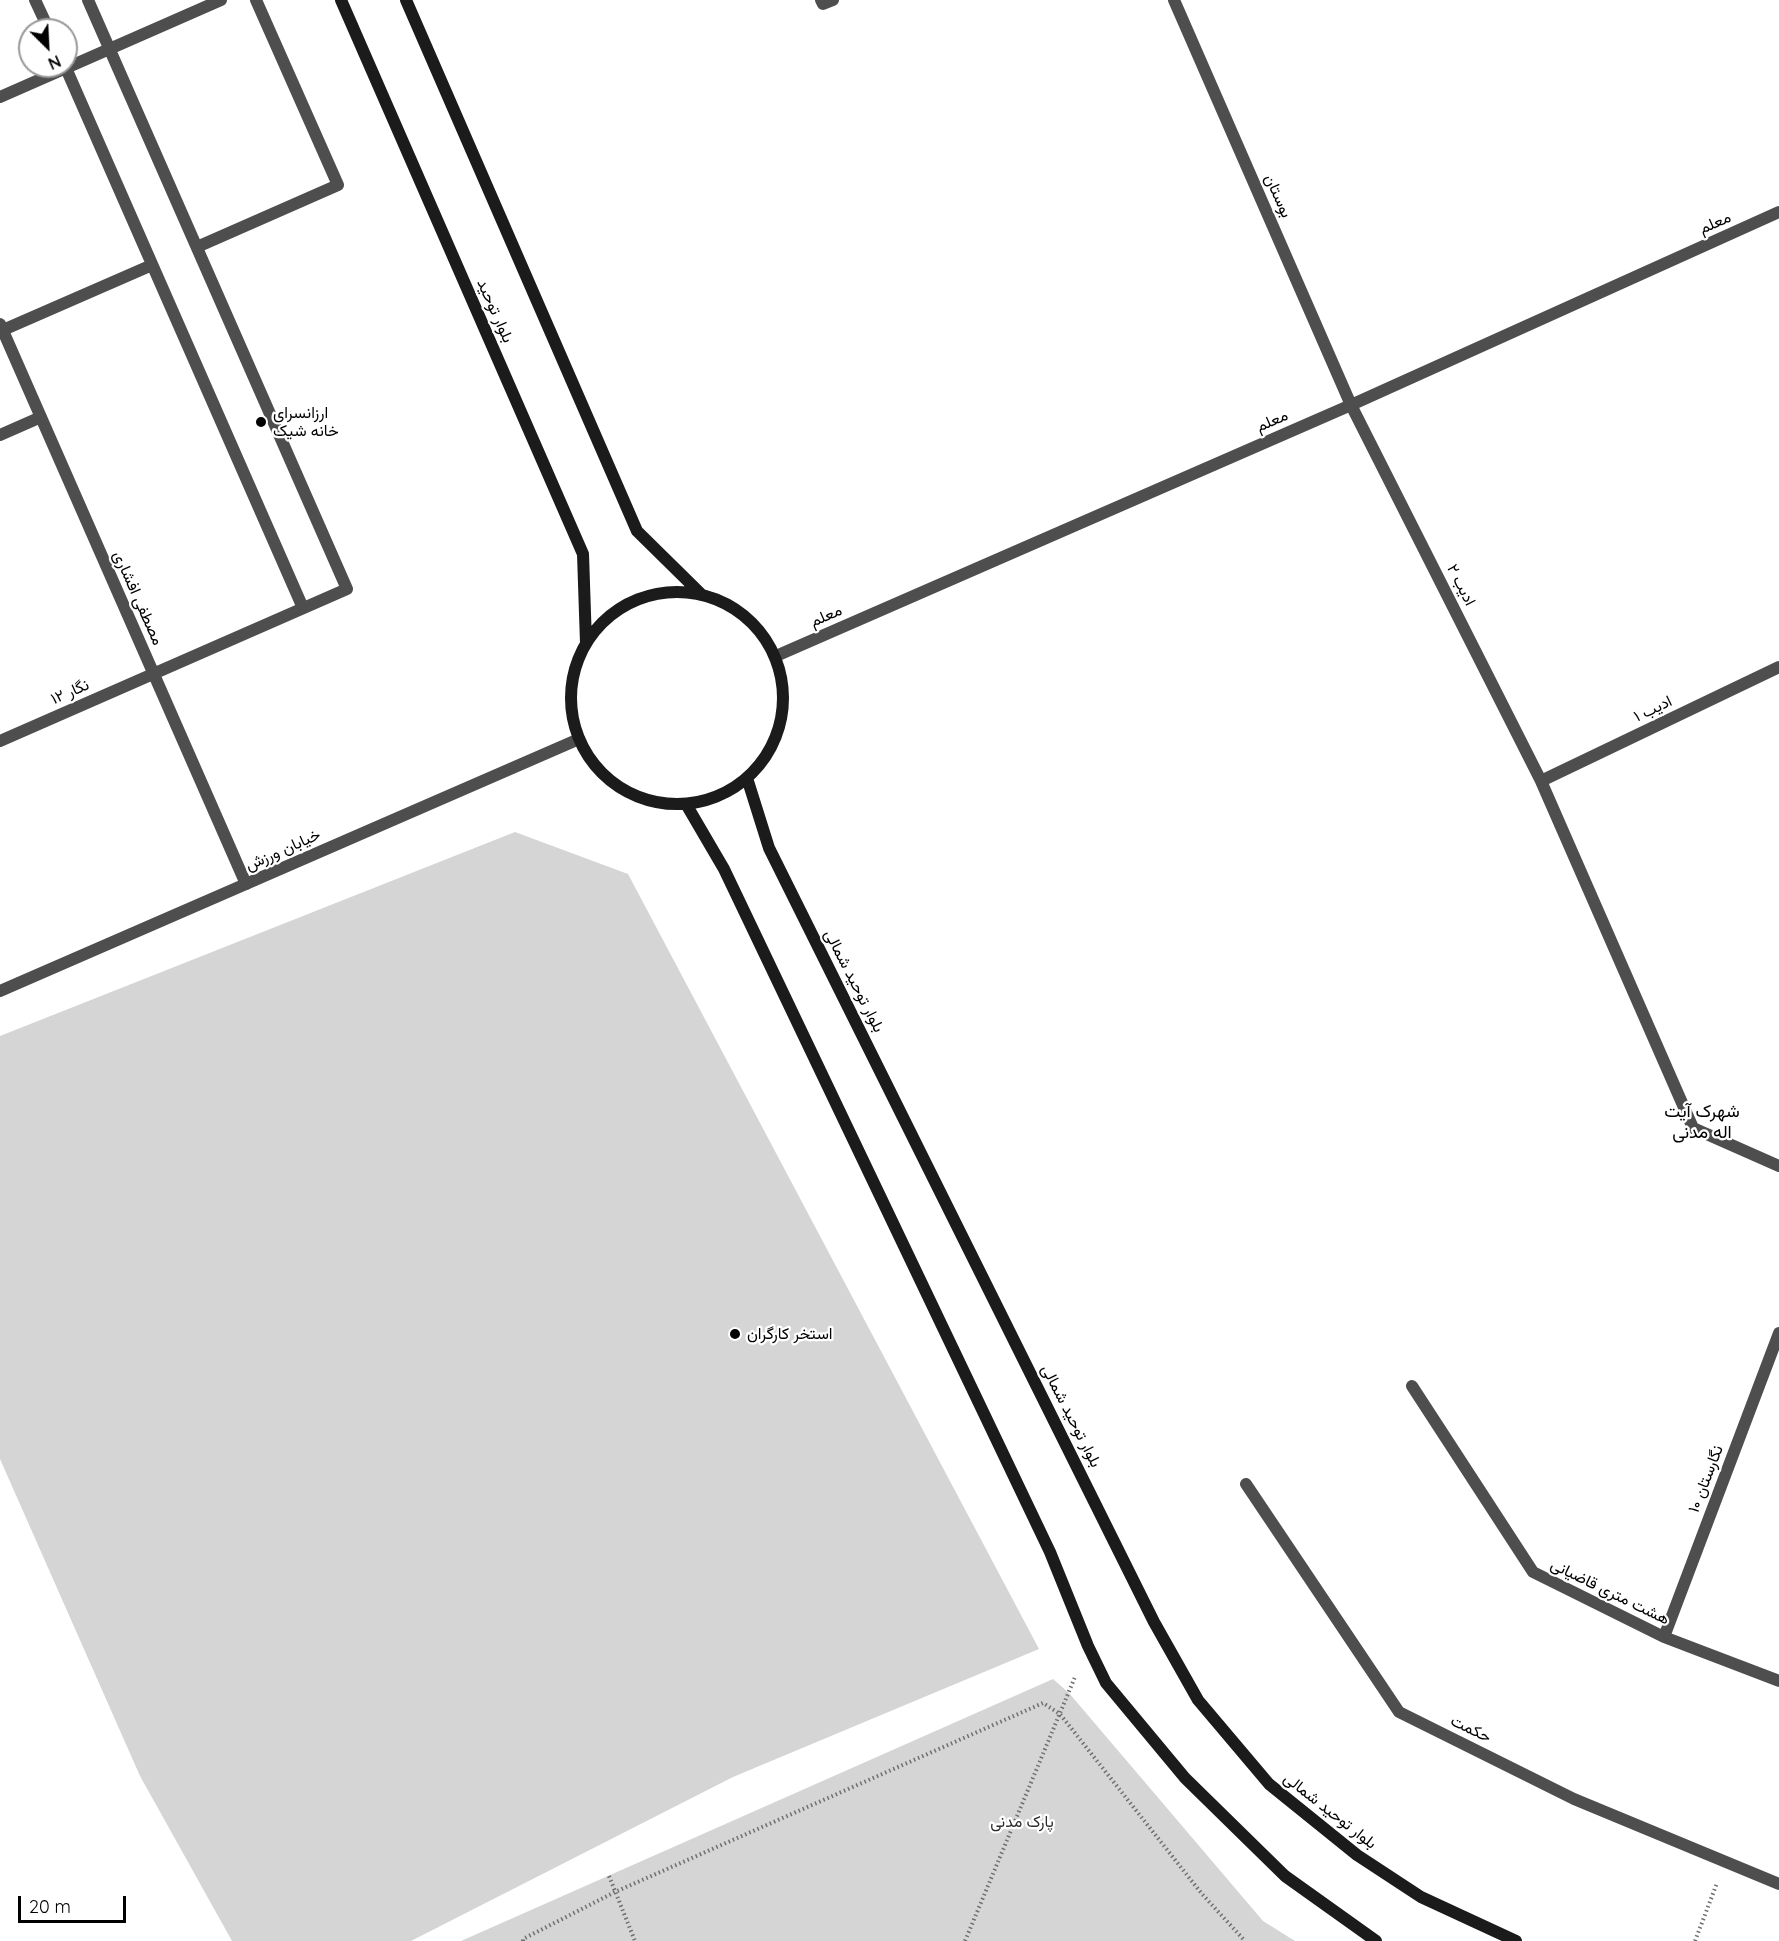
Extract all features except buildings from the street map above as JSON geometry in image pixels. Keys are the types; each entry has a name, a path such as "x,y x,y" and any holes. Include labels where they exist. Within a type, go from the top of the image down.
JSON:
{"main road":[{"name":"بلوار توحید","path":"341,0 583,554 586,643"},
{"path":"406,0 637,531 702,595"},
{"path":"668,592 702,595 733,607 758,628 776,656 784,689 781,722 769,753 747,778 718,796 686,804 653,802 622,789 596,768 579,739 571,707 574,674 586,643 608,618 636,600 668,592"},
{"name":"بلوار توحید شمالی","path":"747,778 769,848 1154,1622 1198,1700 1269,1784 1357,1855 1420,1897 1516,1941"},
{"path":"686,804 729,879 1050,1552 1088,1646 1106,1683 1185,1778 1285,1876 1376,1941"}],"street":[{"path":"35,0 43,18"},
{"path":"88,0 197,247 338,185 256,0"},
{"path":"78,62 221,0"},
{"path":"821,0 823,4 833,0"},
{"name":"بوستان","path":"1174,0 1351,405"},
{"path":"0,97 41,78"},
{"path":"70,78 303,608"},
{"name":"معلم","path":"776,656 1351,405 1779,212"},
{"name":"نگار ۱۲","path":"0,741 347,589 197,247"},
{"path":"1,327 152,265"},
{"name":"مصطفی افشاری","path":"1,327 246,884"},
{"name":"ادیب ۲","path":"1351,405 1541,781 1693,1128 1779,1166"},
{"path":"0,435 40,417"},
{"name":"ادیب ۱","path":"1541,781 1779,667"},
{"name":"خیابان ورزش","path":"0,992 579,739"},
{"name":"نگارستان ۱۰","path":"1664,1638 1779,1333"},
{"name":"هشت متری قاضیانی","path":"1412,1386 1533,1572 1664,1638 1779,1682"},
{"name":"حکمت","path":"1246,1484 1400,1712 1574,1799 1779,1884"}],"path":[{"path":"965,1941 1088,1646"},
{"path":"523,1941 615,1892 1043,1703 1060,1714 1202,1894 1245,1941"},
{"path":"1695,1941 1724,1862"},
{"path":"609,1876 635,1941"}],"green space":[{"path":"515,832 628,874 1039,1649 733,1777 411,1941 232,1941 140,1776 0,1459 0,1036"},
{"name":"پارک مدنی","path":"1053,1679 1069,1693 1263,1921 1295,1941 461,1941"}],"place":[{"name":"ارزانسرای خانه شیک","path":"261,422"},
{"name":"استخر کارگران","path":"735,1334"}],"district":[{"name":"شهرک آیت اله مدنی","path":"1702,1122"}]}
